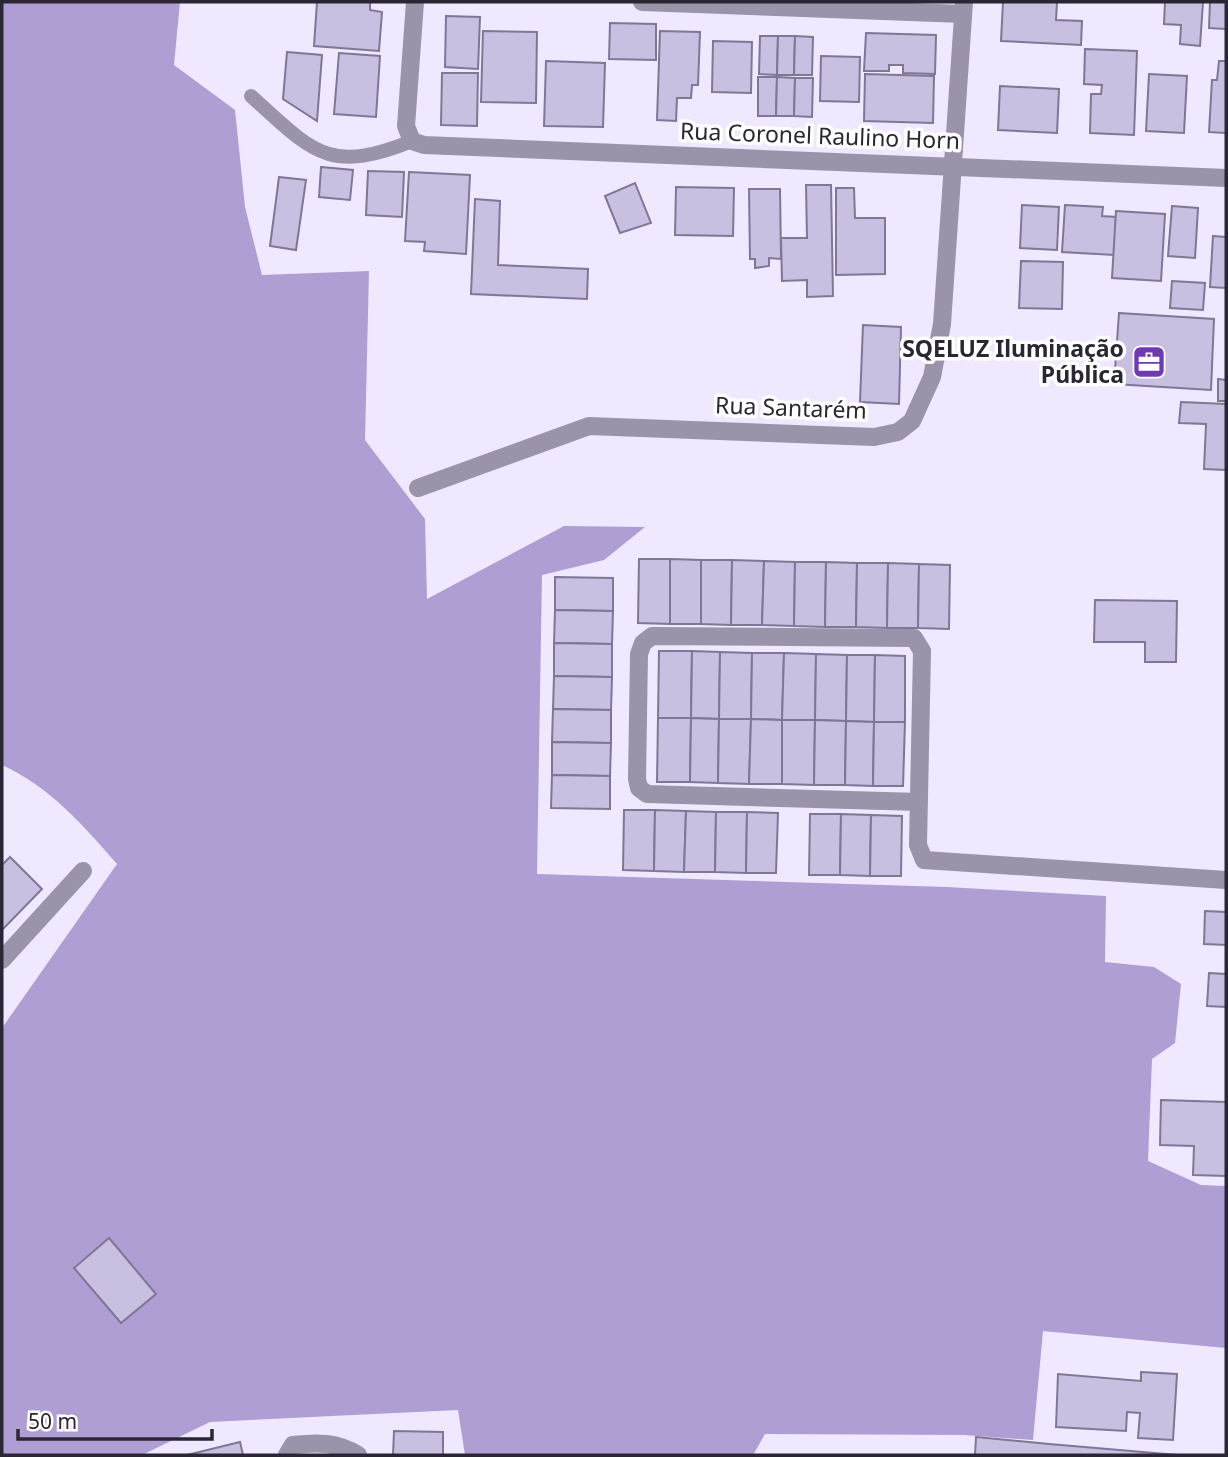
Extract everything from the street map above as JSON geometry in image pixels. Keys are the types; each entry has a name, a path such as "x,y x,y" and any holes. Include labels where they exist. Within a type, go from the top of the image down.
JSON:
{"street":[{"path":"412,141 406,126 415,2"},
{"path":"642,2 964,8"},
{"name":"Rua Santarém","path":"418,488 589,426 874,437 898,432 912,421 932,377 942,324 964,8"},
{"name":"Rua Coronel Raulino Horn","path":"412,141 424,145 1226,178"},
{"path":"919,802 647,794 639,788 636,779 639,654 643,643 652,636 914,638 922,650 919,802 918,845 924,860 1226,880"},
{"path":"2,960 83,871"},
{"path":"287,1455 293,1445 320,1442 347,1448 358,1455"}],"lane":[{"path":"251,96 312,150 340,159 377,155 412,141"}],"shaded area":[{"path":"2,2 180,2 174,65 235,110 245,207 262,275 369,271 365,440 425,519 427,599 564,526 645,527 604,560 542,575 537,874 947,887 1106,896 1105,962 1154,967 1181,984 1175,1043 1152,1059 1148,1161 1201,1185 1226,1186 1226,1348 1043,1331 1033,1440 964,1435 765,1434 753,1455 465,1455 458,1410 210,1422 142,1455 2,1455 2,1028 117,864 51,796 2,765"}],"building":[{"path":"317,2 370,2 370,10 382,12 379,51 314,46"},
{"path":"1003,2 1057,2 1056,20 1082,21 1081,45 1001,41"},
{"path":"1165,2 1203,2 1200,46 1180,44 1181,25 1164,24"},
{"path":"1210,2 1226,2 1226,29 1209,28"},
{"path":"446,16 480,17 478,69 445,67"},
{"path":"610,23 656,24 656,60 609,59"},
{"path":"483,31 537,32 536,103 481,102"},
{"path":"660,31 700,32 698,85 692,85 691,98 677,98 676,121 657,120"},
{"path":"866,33 936,35 935,74 903,73 903,65 889,65 889,71 864,71"},
{"path":"760,36 778,36 777,75 759,74"},
{"path":"778,36 795,36 794,75 777,75"},
{"path":"795,36 813,37 812,75 794,75"},
{"path":"713,41 752,42 751,93 712,92"},
{"path":"1085,49 1137,51 1134,135 1090,133 1091,94 1101,94 1102,85 1084,84"},
{"path":"287,52 322,55 317,121 283,99"},
{"path":"339,53 380,56 376,117 334,114"},
{"path":"821,56 860,57 859,102 820,101"},
{"path":"546,61 605,63 603,127 544,126"},
{"path":"1219,61 1226,61 1226,133 1209,132 1212,80 1217,80"},
{"path":"442,73 478,73 477,126 441,125"},
{"path":"865,74 934,76 933,123 864,121"},
{"path":"1149,74 1187,76 1184,133 1146,131"},
{"path":"758,77 777,77 776,116 758,116"},
{"path":"777,77 795,78 794,116 776,116"},
{"path":"795,78 813,78 812,117 794,116"},
{"path":"1000,86 1059,89 1057,133 998,130"},
{"path":"321,167 353,170 350,200 319,197"},
{"path":"368,171 404,172 402,217 366,215"},
{"path":"409,172 470,175 466,254 424,251 425,242 405,241"},
{"path":"279,177 306,180 296,250 270,246"},
{"path":"635,183 651,223 620,233 605,196"},
{"path":"806,185 831,185 833,296 807,297 807,280 782,281 781,238 807,238"},
{"path":"676,187 734,188 733,236 675,235"},
{"path":"836,188 854,188 855,218 885,218 885,274 836,275"},
{"path":"749,189 780,189 781,259 769,258 769,266 755,268 755,259 750,259"},
{"path":"475,199 500,201 498,265 588,269 587,299 471,294"},
{"path":"1022,205 1059,207 1057,250 1020,248"},
{"path":"1065,205 1103,207 1102,216 1116,217 1114,255 1062,252"},
{"path":"1172,206 1198,208 1195,258 1168,256"},
{"path":"1116,211 1165,214 1161,281 1112,278"},
{"path":"1213,236 1226,237 1226,288 1210,287"},
{"path":"1021,261 1063,262 1062,309 1019,308"},
{"path":"1172,281 1205,283 1203,310 1170,308"},
{"path":"1119,313 1214,319 1211,390 1114,384"},
{"path":"863,325 901,327 899,404 860,402"},
{"path":"1218,379 1226,380 1226,401 1218,401"},
{"path":"1181,402 1226,404 1226,470 1204,469 1206,424 1179,423"},
{"path":"639,559 670,559 670,624 638,623"},
{"path":"670,559 701,560 701,624 670,624"},
{"path":"701,560 732,560 731,625 701,624"},
{"path":"732,560 764,561 762,625 731,625"},
{"path":"764,561 795,562 794,626 762,625"},
{"path":"795,562 826,562 825,627 794,626"},
{"path":"826,562 857,563 856,627 825,627"},
{"path":"857,563 888,563 887,628 856,627"},
{"path":"888,563 919,564 918,628 887,628"},
{"path":"919,564 950,565 949,629 918,628"},
{"path":"555,577 613,578 613,611 555,610"},
{"path":"1095,600 1177,601 1176,662 1145,662 1145,642 1094,642"},
{"path":"555,610 613,611 612,644 554,643"},
{"path":"554,643 612,644 612,677 554,676"},
{"path":"659,651 692,651 691,718 658,718"},
{"path":"692,651 720,652 719,719 691,718"},
{"path":"720,652 752,653 751,719 719,719"},
{"path":"752,653 784,653 782,720 751,719"},
{"path":"784,653 816,654 815,720 782,720"},
{"path":"816,654 847,655 846,721 815,720"},
{"path":"847,655 875,655 874,722 846,721"},
{"path":"875,655 905,656 905,722 874,722"},
{"path":"554,676 612,677 611,710 553,709"},
{"path":"553,709 611,710 611,743 552,742"},
{"path":"658,718 691,718 690,782 657,782"},
{"path":"691,718 719,719 718,783 690,782"},
{"path":"719,719 751,719 749,784 718,783"},
{"path":"751,719 782,720 782,784 749,784"},
{"path":"782,720 815,720 814,785 782,784"},
{"path":"815,720 846,721 845,785 814,785"},
{"path":"846,721 874,722 873,786 845,785"},
{"path":"874,722 905,722 903,786 873,786"},
{"path":"552,742 611,743 610,776 552,775"},
{"path":"552,775 610,776 610,809 551,808"},
{"path":"624,810 655,810 654,871 623,870"},
{"path":"655,810 686,811 684,872 654,871"},
{"path":"686,811 716,812 715,872 684,872"},
{"path":"716,812 747,812 746,873 715,872"},
{"path":"747,812 778,813 776,873 746,873"},
{"path":"810,814 841,814 840,875 809,875"},
{"path":"841,814 871,815 870,876 840,875"},
{"path":"871,815 902,816 901,876 870,876"},
{"path":"10,857 42,889 2,930 2,865"},
{"path":"1205,911 1226,912 1226,945 1204,944"},
{"path":"1209,973 1226,974 1226,1007 1207,1006"},
{"path":"1161,1100 1226,1102 1226,1176 1193,1175 1194,1146 1160,1145"},
{"path":"109,1238 156,1294 121,1323 74,1268"},
{"path":"1141,1372 1177,1374 1173,1440 1138,1438 1140,1413 1127,1412 1126,1431 1056,1427 1058,1374 1141,1381"},
{"path":"394,1431 443,1432 443,1455 393,1455"},
{"path":"976,1437 1049,1444 1178,1455 975,1455"},
{"path":"240,1442 243,1455 187,1455"}],"place":[{"name":"SQELUZ Iluminação Pública","path":"1149,362"}]}
